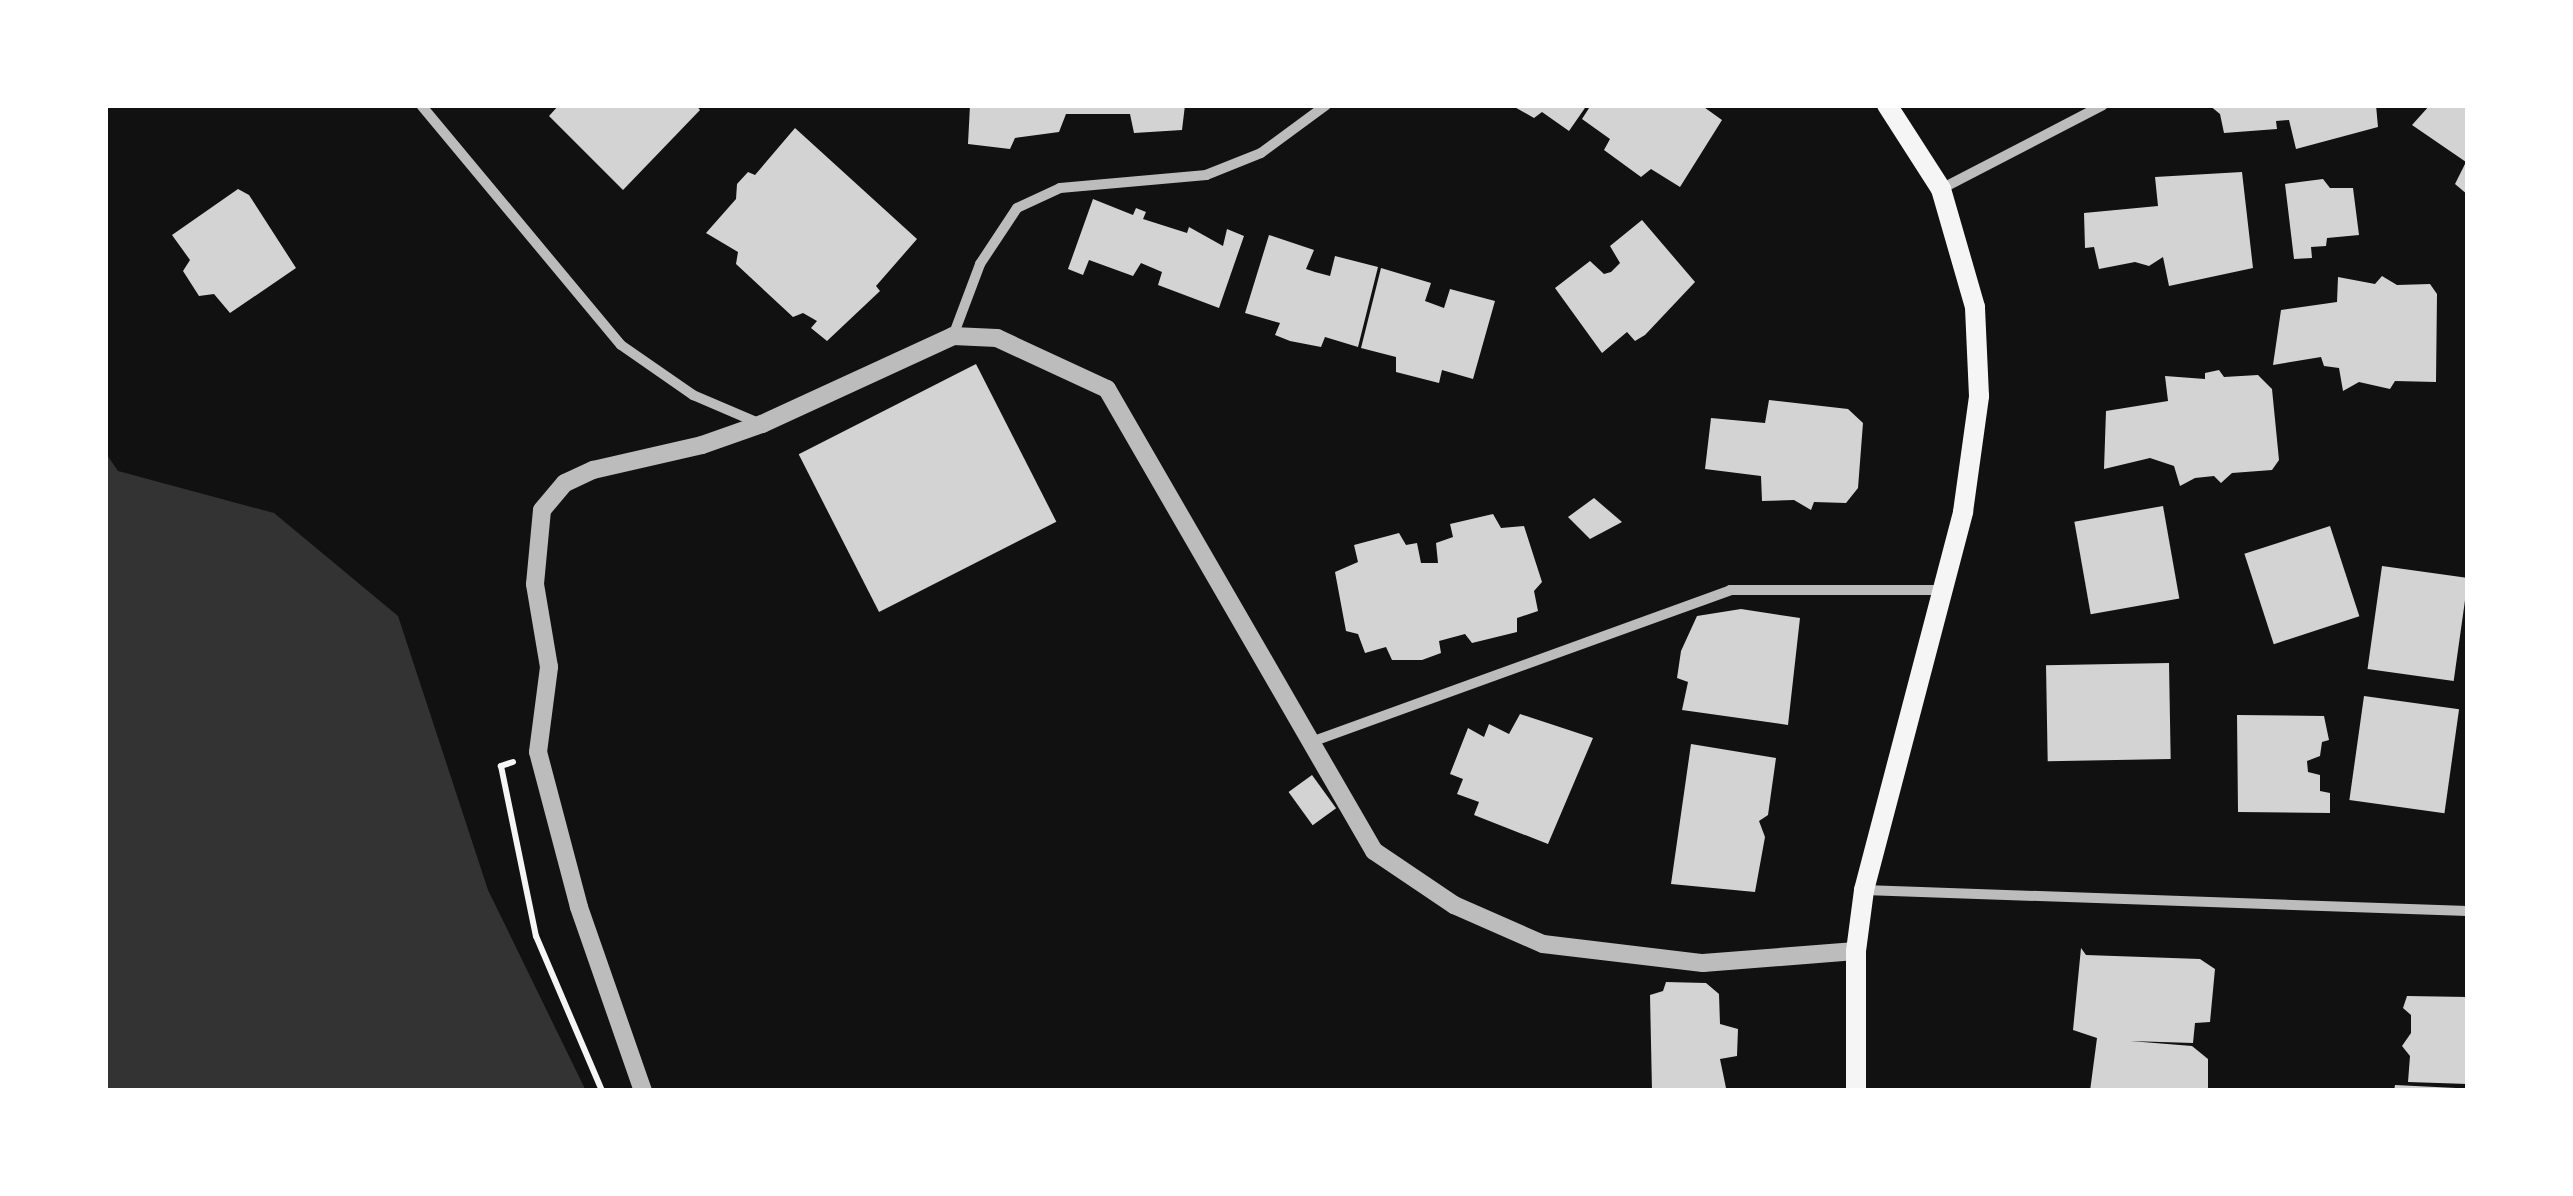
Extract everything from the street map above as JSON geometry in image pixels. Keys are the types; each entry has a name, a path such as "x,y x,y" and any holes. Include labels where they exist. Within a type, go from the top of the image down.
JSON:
{"main road":[{"path":"1856,1091 1856,951 1864,890 1963,512 1980,396 1975,307 1942,189 1887,105"}],"street":[{"path":"422,105 621,344 693,396 762,424"},
{"path":"953,336 980,264 1017,208 1060,188 1206,175 1261,153 1326,105"},
{"path":"1942,189 2103,105"},
{"path":"644,1091 580,907 538,752 549,667 535,584 542,510 565,483 593,470 702,446 762,424 953,336 997,338 1108,390 1314,741 1374,851 1454,905 1543,944 1703,962 1856,951"},
{"path":"1314,741 1730,590 1942,590"},
{"path":"1864,890 2468,911"}],"path":[{"path":"538,752 501,766 536,936 602,1091"}],"shaded area":[{"path":"105,452 118,471 274,513 398,616 488,890 586,1091 105,1091"}],"building":[{"path":"559,105 696,105 700,110 623,190 549,116"},
{"path":"970,105 1185,105 1182,130 1134,133 1130,114 1066,114 1059,132 1015,138 1010,149 968,144"},
{"path":"1511,105 1587,105 1569,131 1542,112 1534,118"},
{"path":"1591,105 1701,105 1722,120 1680,187 1651,169 1641,177 1604,150 1610,139 1582,119"},
{"path":"2209,105 2376,105 2378,127 2296,149 2289,120 2276,121 2277,129 2224,133 2220,114"},
{"path":"2430,105 2468,105 2468,195 2455,184 2466,162 2412,125"},
{"path":"795,128 917,239 876,286 880,291 827,341 811,328 817,321 803,313 793,317 736,264 738,252 706,233 736,199 737,184 748,172 755,175"},
{"path":"2242,172 2253,268 2169,286 2163,257 2149,266 2135,262 2099,269 2094,247 2085,248 2084,213 2158,206 2155,177"},
{"path":"2323,179 2330,188 2353,188 2359,235 2327,238 2326,246 2311,247 2312,258 2294,259 2285,184"},
{"path":"238,189 249,195 296,268 230,313 214,294 199,296 183,271 190,260 172,235"},
{"path":"1093,199 1133,215 1136,208 1146,212 1143,219 1187,233 1189,227 1223,246 1227,229 1244,236 1219,308 1158,285 1162,272 1141,263 1133,276 1089,260 1083,275 1068,269"},
{"path":"1642,220 1695,282 1645,335 1635,341 1627,332 1602,353 1555,288 1590,261 1604,274 1611,272 1620,263 1610,246"},
{"path":"1269,235 1314,250 1306,269 1315,272 1330,276 1335,256 1378,267 1358,347 1325,337 1321,347 1290,341 1275,335 1280,323 1245,313"},
{"path":"1381,268 1431,283 1425,301 1444,308 1450,289 1495,301 1473,379 1442,370 1439,383 1396,372 1396,357 1361,348"},
{"path":"2382,276 2397,285 2430,284 2437,294 2436,382 2395,381 2390,389 2359,382 2343,391 2339,368 2324,366 2321,357 2273,365 2281,310 2337,302 2338,277 2375,284"},
{"path":"976,364 1056,522 879,612 799,454"},
{"path":"2219,370 2224,377 2258,375 2272,389 2279,460 2272,470 2232,473 2221,483 2214,476 2195,478 2180,486 2174,466 2150,458 2104,469 2106,411 2168,401 2165,376 2205,379 2205,373"},
{"path":"1769,400 1848,409 1863,423 1858,488 1846,503 1814,502 1811,510 1794,500 1762,501 1761,476 1705,469 1711,418 1765,423"},
{"path":"1594,498 1622,522 1590,539 1568,517"},
{"path":"2163,506 2179,599 2091,614 2074,522"},
{"path":"1493,514 1501,528 1524,526 1542,582 1534,591 1538,611 1517,618 1517,632 1472,643 1465,634 1439,641 1441,653 1422,660 1392,660 1386,647 1365,653 1358,634 1346,631 1335,572 1358,562 1354,545 1399,533 1406,545 1417,543 1421,563 1438,563 1436,543 1453,537 1450,524"},
{"path":"2330,526 2359,616 2274,644 2244,554"},
{"path":"2382,566 2468,578 2454,681 2368,669"},
{"path":"1741,609 1800,618 1788,725 1682,710 1688,682 1677,678 1681,651 1697,616"},
{"path":"2169,663 2171,759 2048,761 2046,665"},
{"path":"2364,696 2459,709 2444,813 2349,800"},
{"path":"1520,714 1593,738 1548,844 1474,815 1479,802 1457,794 1463,779 1450,774 1468,728 1484,737 1489,724 1509,734"},
{"path":"2237,715 2324,716 2329,740 2322,742 2320,756 2307,761 2308,772 2320,775 2320,791 2330,793 2330,813 2238,812"},
{"path":"1691,744 1776,758 1768,815 1759,821 1765,837 1755,892 1671,884"},
{"path":"1312,775 1336,808 1313,825 1289,792"},
{"path":"2081,948 2086,955 2200,959 2215,969 2210,1022 2195,1023 2193,1043 2130,1041 2192,1046 2208,1059 2208,1091 2090,1091 2097,1038 2073,1030"},
{"path":"1666,982 1706,983 1719,994 1720,1024 1738,1029 1737,1056 1720,1059 1726,1088 1652,1091 1650,995 1663,991"},
{"path":"2407,996 2468,997 2468,1084 2408,1082 2410,1056 2402,1046 2411,1033 2411,1015 2403,1008"},
{"path":"2395,1085 2456,1088 2456,1091 2394,1091"}]}
